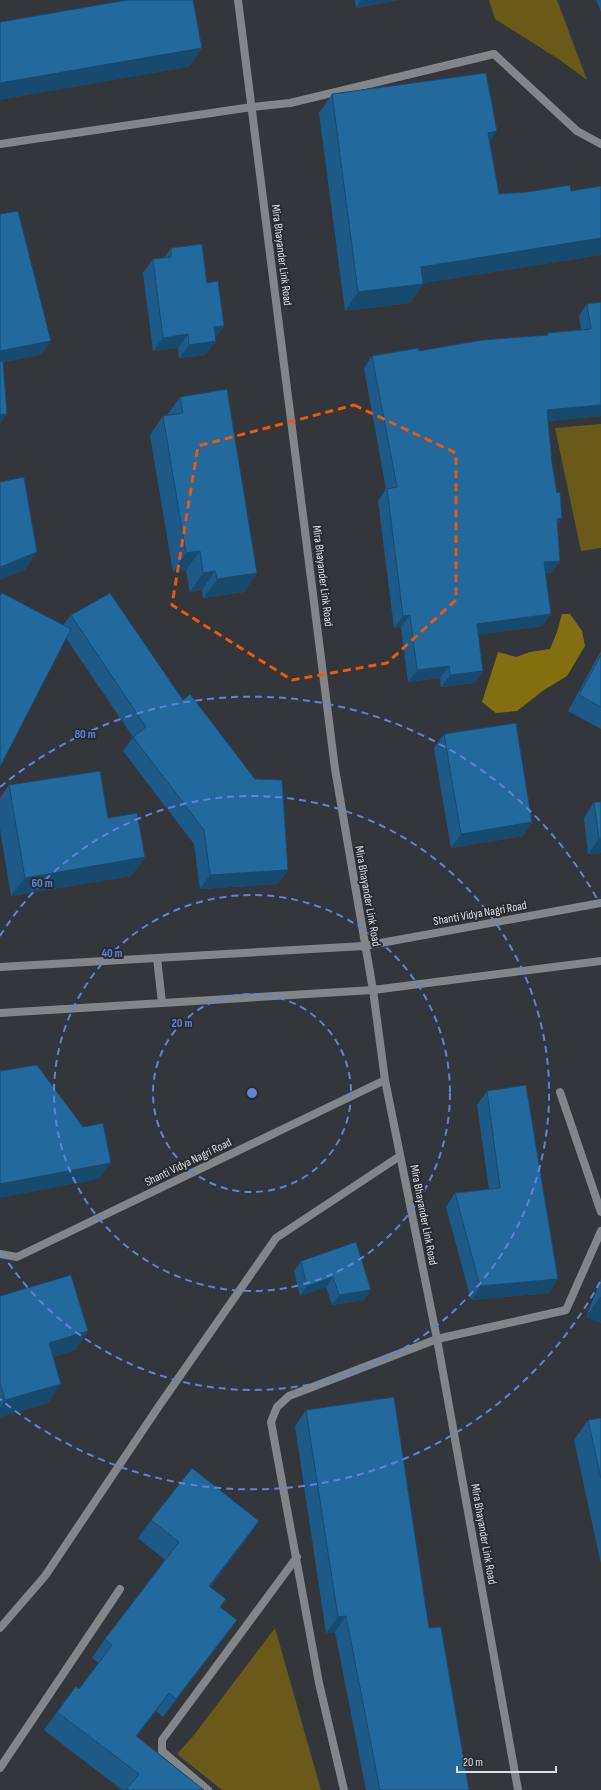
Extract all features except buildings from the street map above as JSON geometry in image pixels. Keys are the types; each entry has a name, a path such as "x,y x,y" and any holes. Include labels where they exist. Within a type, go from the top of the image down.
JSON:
{"street":[{"name":"Mira Bhayander Link Road","path":"238,0 335,769 364,946 373,990 385,1080 437,1340 518,1790"},
{"path":"0,144 252,107 290,103 494,54 577,131 601,144"},
{"name":"Shanti Vidya Nagri Road","path":"0,967 364,946 601,903"},
{"path":"157,958 162,1003"},
{"path":"0,1013 373,990 601,961"},
{"name":"Shanti Vidya Nagri Road","path":"0,1254 17,1257 385,1080"},
{"path":"560,1092 601,1212"},
{"path":"0,1628 45,1576 159,1406 276,1238 400,1156"},
{"path":"344,1790 319,1683 271,1422 277,1407 289,1396 437,1340 566,1310 601,1231"},
{"path":"208,1790 162,1751 162,1740 297,1557"},
{"path":"0,1768 120,1589"}],"highlighted area":[{"path":"354,405 456,453 456,600 387,663 292,680 172,605 198,446"}],"shaded area":[{"path":"489,0 557,0 587,80 560,60 495,19"},
{"path":"601,424 601,548 581,551 555,428"},
{"path":"562,614 570,614 582,631 585,646 567,676 544,690 517,711 496,713 482,702 498,652 516,657 530,652 550,649"},
{"path":"275,1628 321,1790 222,1790 177,1754 194,1735"}]}
